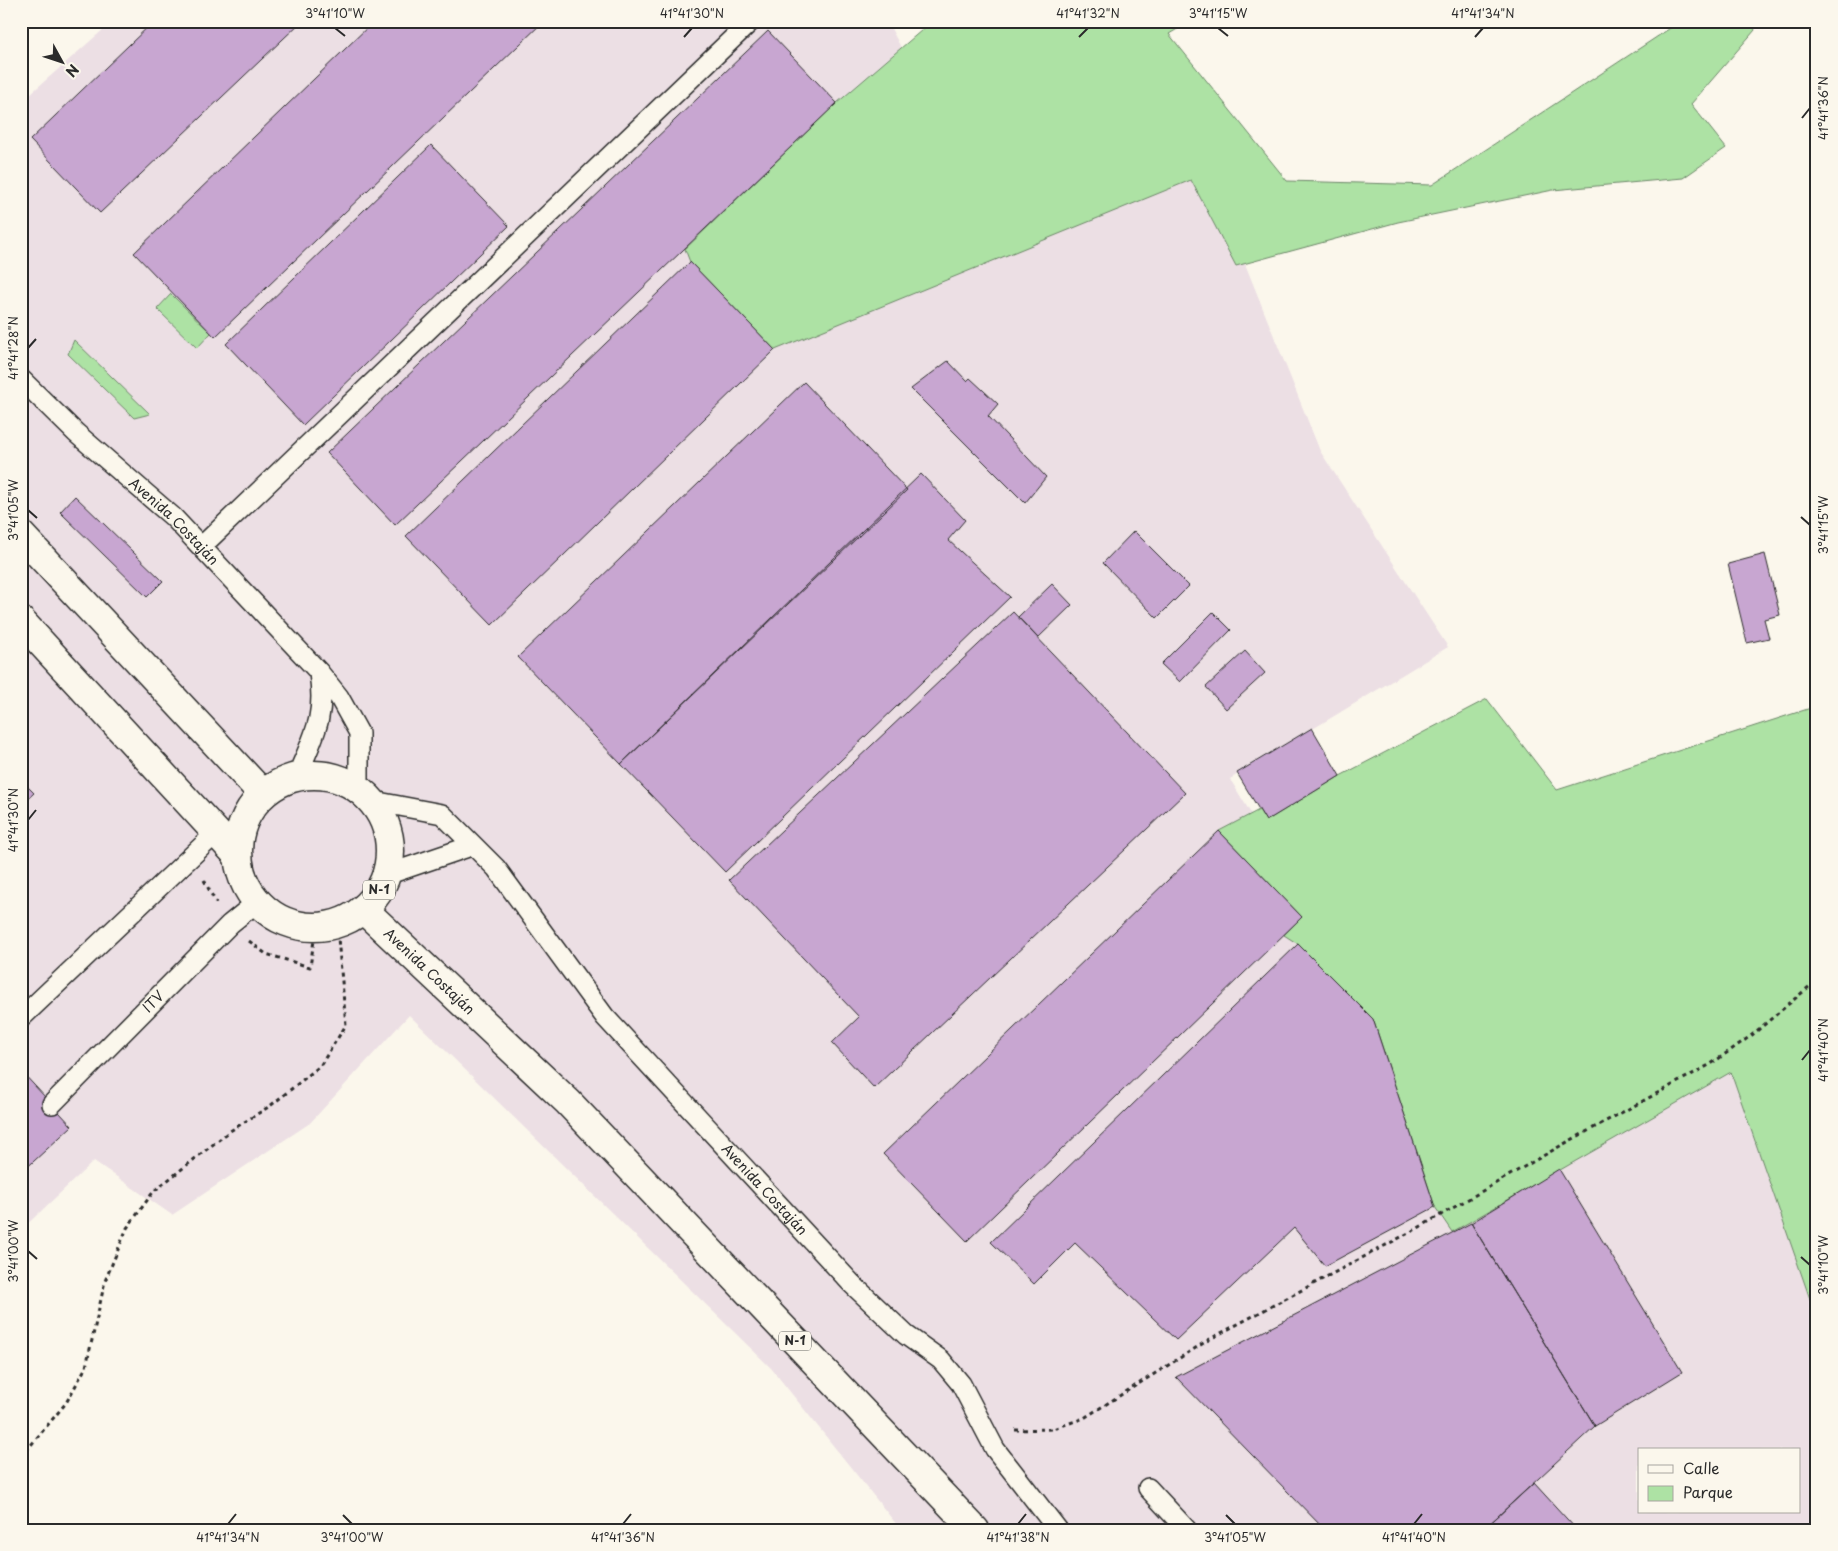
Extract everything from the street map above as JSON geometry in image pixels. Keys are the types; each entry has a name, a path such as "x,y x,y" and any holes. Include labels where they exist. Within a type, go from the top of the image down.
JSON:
{"main road":[{"path":"21,535 263,794"},
{"path":"21,621 237,855"},
{"name":"N-1","path":"319,774 340,779 366,795 385,823 390,850 386,875 377,894 363,909 350,918 336,924 316,927 300,926 269,913 257,902 244,882 237,855 240,832 248,811 263,794 279,782 297,776 319,774"},
{"name":"Avenida Costaján","path":"363,909 568,1102 975,1530"}],"lane":[{"path":"202,546 751,21"},
{"name":"Avenida Costaján","path":"21,379 76,433 173,517 319,672 339,697 359,733 366,795 442,814 506,882 567,967 612,1024 852,1284 906,1335 941,1360 961,1384 995,1449 1058,1530"},
{"path":"297,776 320,720 323,697 319,672"},
{"path":"21,1018 217,832"},
{"path":"386,875 471,846"},
{"name":"ITV","path":"52,1104 230,924 257,902"},
{"path":"1148,1488 1187,1530"}],"path":[{"path":"21,1457 66,1403 86,1368 105,1281 127,1228 154,1191 230,1131 270,1106 320,1066 346,1024 336,924"},
{"path":"986,1432 1053,1428 1084,1418 1210,1339 1418,1228 1562,1145 1711,1064 1752,1035 1817,980"}],"shaded area":[{"path":"113,21 887,21 999,233 1203,159 1320,451 1448,647 1230,779 1474,1181 1729,1039 1817,1290 1817,1530 901,1530 771,1368 409,1015 310,1123 172,1215 94,1161 21,1230 21,102"}],"green space":[{"path":"927,21 1191,21 1169,34 1287,181 1432,185 1681,21 1751,21 1755,30 1691,104 1726,148 1683,178 1553,190 1398,222 1236,266 1191,180 775,350 690,262 685,249 837,103 929,24"},
{"path":"171,294 211,333 197,348 157,309"},
{"path":"74,340 150,414 134,418 68,354"},
{"path":"1487,699 1557,790 1817,706 1817,1319 1731,1072 1452,1232 1435,1207 1373,1019 1298,944 1284,935 1302,917 1219,831 1259,810 1266,821 1340,776"}],"building":[{"path":"154,21 302,21 100,213 30,140"},
{"path":"374,21 544,21 215,337 134,253"},
{"path":"768,31 837,103 395,525 327,453"},
{"path":"431,145 509,226 303,425 226,344"},
{"path":"690,262 775,350 492,625 406,536"},
{"path":"948,361 967,381 970,378 998,404 988,416 1046,477 1025,503 911,389"},
{"path":"804,382 907,490 621,764 518,657"},
{"path":"921,474 965,520 948,540 1010,597 725,872 621,764"},
{"path":"75,496 163,581 147,597 60,512"},
{"path":"1134,531 1189,586 1157,618 1103,563"},
{"path":"1765,554 1780,615 1764,619 1769,638 1747,643 1728,564"},
{"path":"1052,584 1072,605 1038,638 1018,617"},
{"path":"1013,612 1185,793 874,1088 832,1043 859,1017 729,880"},
{"path":"1213,612 1231,630 1180,682 1161,664"},
{"path":"1245,651 1265,673 1226,709 1206,687"},
{"path":"1312,728 1340,776 1266,821 1237,773"},
{"path":"21,780 34,793 21,805"},
{"path":"1219,831 1302,917 967,1241 883,1154"},
{"path":"1298,944 1373,1019 1435,1207 1325,1266 1294,1228 1176,1340 1075,1243 1034,1284 991,1242"},
{"path":"21,1071 72,1126 21,1173"},
{"path":"1559,1169 1682,1372 1595,1426 1471,1223"},
{"path":"1471,1223 1595,1426 1483,1530 1325,1530 1176,1377"},
{"path":"1534,1483 1577,1530 1483,1530"}]}
